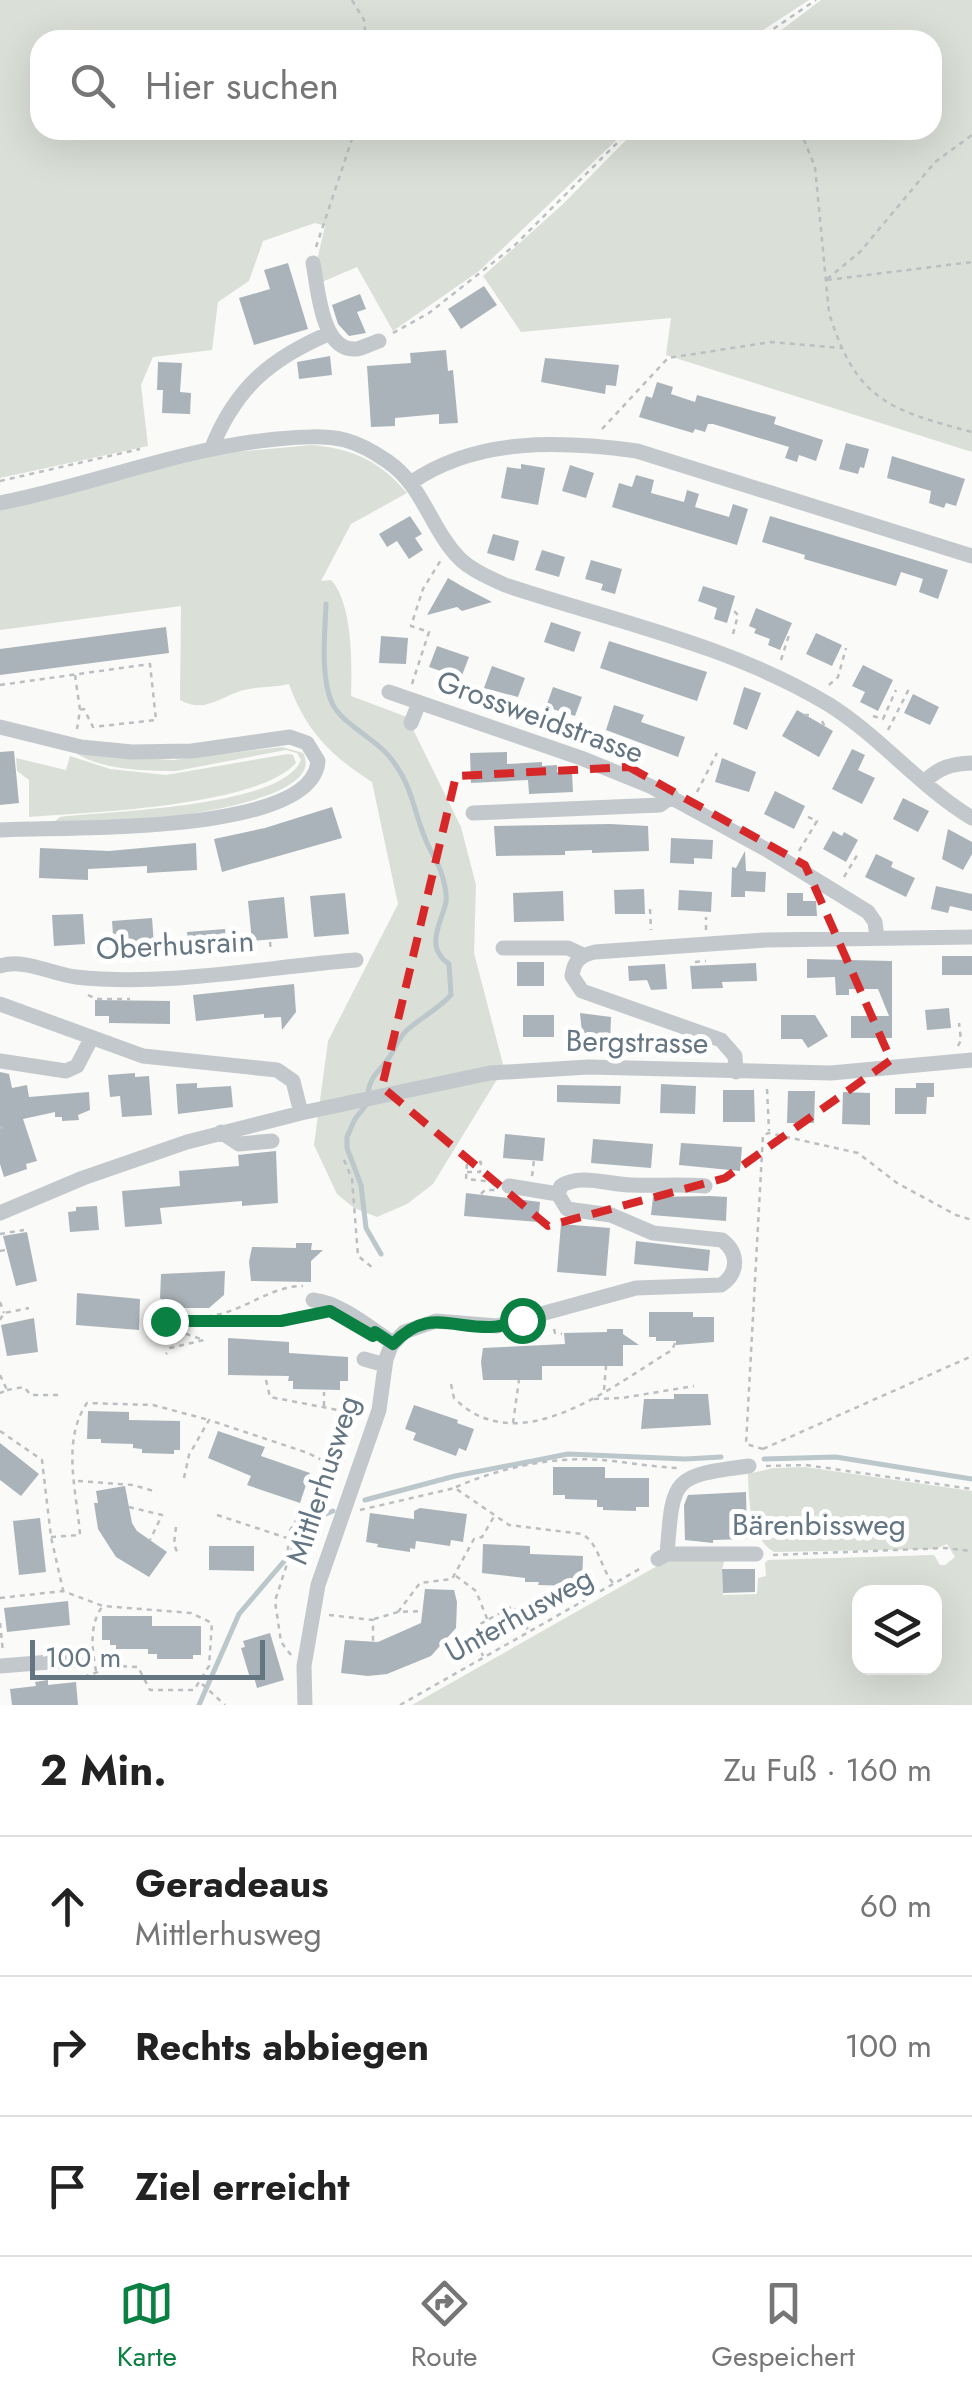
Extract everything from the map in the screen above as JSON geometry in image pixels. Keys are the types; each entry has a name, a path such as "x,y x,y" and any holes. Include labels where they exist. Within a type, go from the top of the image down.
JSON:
{"street":[{"path":"313,262 328,334 342,347 356,349 379,340"},
{"path":"212,447 231,410 258,376 276,359 328,334"},
{"path":"0,504 212,447 303,437 338,439 368,449 412,482 462,562 505,586 546,591 774,676 865,728 948,802 972,818"},
{"path":"412,482 447,462 533,444 637,451 972,556"},
{"name":"Grossweidstrasse","path":"389,692 581,758 672,796 868,912 875,922 877,938"},
{"path":"411,723 418,703"},
{"path":"0,727 132,752 192,751 290,736 312,747 318,769 298,792 211,818 128,829 0,830"},
{"path":"924,781 938,769 972,762"},
{"name":"Grossweidstrasse","path":"473,813 660,805 672,796"},
{"path":"502,948 568,948 582,955 766,940 972,937"},
{"name":"Bergstrasse","path":"0,1214 104,1170 221,1132 490,1073 544,1068 736,1072 735,1056 721,1040 582,991 572,976 582,955"},
{"name":"Oberhusrain","path":"0,966 18,964 65,976 134,980 356,960"},
{"path":"0,1004 143,1056 277,1070 292,1081 302,1112"},
{"path":"0,1061 66,1071 76,1066 91,1040"},
{"path":"543,1050 544,1068"},
{"path":"736,1072 860,1072 972,1060"},
{"path":"221,1132 239,1144 272,1141"},
{"path":"312,1307 323,1301 393,1344 404,1332 428,1322 497,1326 636,1288 708,1288 731,1278 736,1265 734,1255 722,1240 653,1232 612,1215 574,1211 561,1204 558,1194 561,1186 577,1180 705,1186"},
{"path":"509,1186 558,1194"},
{"name":"Mittlerhusweg","path":"305,1705 304,1666 312,1612 332,1540 379,1410 385,1365 393,1344"},
{"path":"364,1360 385,1365"},
{"path":"662,1557 674,1492 684,1480 750,1466"},
{"name":"Bärenbissweg","path":"662,1557 756,1554"},
{"path":"2,1666 75,1660"}],"path":[{"path":"352,0 364,20 365,30"},
{"path":"772,30 816,0"},
{"path":"826,280 860,252 935,162 972,135"},
{"path":"313,262 353,140"},
{"path":"379,340 428,312 514,246 620,140"},
{"path":"804,140 815,167 829,313 842,348 867,390 875,396 972,432"},
{"path":"826,280 972,262"},
{"path":"595,437 668,358 771,342 842,348"},
{"path":"0,481 140,449"},
{"path":"412,682 430,632 411,626 423,589 438,564"},
{"path":"732,634 738,615 734,611"},
{"path":"781,660 790,632"},
{"path":"818,684 834,682 846,648"},
{"path":"0,678 4,678 3,684 150,664 156,720 93,727 84,710 80,710"},
{"path":"75,675 80,710 78,741"},
{"path":"889,733 888,727 910,687"},
{"path":"872,716 883,718 896,690"},
{"path":"822,721 825,727"},
{"path":"695,798 717,753"},
{"path":"795,858 817,821 806,816"},
{"path":"841,883 859,852"},
{"path":"649,940 654,934 650,928 650,909"},
{"path":"953,1050 961,1042 960,1023"},
{"path":"767,1081 769,1133"},
{"path":"762,1449 746,1444 763,1135 769,1133 858,1153 898,1183 972,1220"},
{"path":"344,1160 352,1179 358,1256 373,1268"},
{"path":"466,1172 466,1179 509,1186"},
{"path":"0,1234 24,1230"},
{"path":"210,1321 210,1316 233,1312 286,1287 303,1286"},
{"path":"0,1302 4,1312 0,1320"},
{"path":"159,1304 162,1326 204,1342 170,1348 166,1354"},
{"path":"163,1319 281,1321 312,1307"},
{"path":"4,1312 29,1308"},
{"path":"452,1384 454,1398 480,1418 513,1424 551,1418 672,1350 676,1341"},
{"path":"750,1466 762,1449 972,1356"},
{"path":"604,1391 606,1366"},
{"path":"0,1374 6,1390"},
{"path":"266,1380 270,1397 365,1415"},
{"path":"513,1424 519,1380"},
{"path":"592,1398 622,1398 694,1386"},
{"path":"0,1393 24,1387 31,1396 62,1396"},
{"path":"324,1392 324,1408"},
{"path":"51,1537 80,1534 73,1444 80,1413 87,1403 152,1405 208,1420 308,1453 350,1474"},
{"path":"184,1478 190,1455 208,1420"},
{"path":"0,1431 42,1460 51,1537 63,1590"},
{"path":"294,1660 280,1642 276,1624 275,1601 287,1564 288,1538 295,1522 318,1505 348,1453"},
{"path":"358,1510 455,1488 477,1478 560,1461 602,1460 637,1467 718,1470"},
{"path":"750,1466 806,1465 972,1488"},
{"path":"76,1481 133,1485 158,1492"},
{"path":"455,1488 523,1529 582,1534 590,1539 605,1575 614,1584"},
{"path":"129,1507 162,1515 150,1540"},
{"path":"217,1515 288,1538"},
{"path":"398,1612 420,1583 452,1579 474,1539 482,1537 496,1515"},
{"path":"176,1527 177,1552"},
{"name":"Bärenbissweg","path":"756,1554 972,1551"},
{"name":"Unterhusweg","path":"400,1705 662,1557"},
{"path":"454,1575 476,1591 488,1622"},
{"path":"0,1598 63,1590 103,1606 191,1613 209,1620 212,1648 194,1690 147,1688 138,1667 114,1666 77,1678 75,1660"},
{"path":"96,1673 92,1636 103,1606"},
{"path":"484,1658 471,1629 513,1606 530,1632"},
{"path":"312,1612 373,1620 398,1612 424,1611"},
{"path":"373,1620 373,1642"},
{"path":"0,1624 2,1666"},
{"path":"200,1683 225,1705"}],"highlighted area":[{"path":"629,767 805,865 891,1060 725,1178 548,1226 382,1087 456,776"}],"shaded area":[{"path":"0,0 809,0 763,30 30,30 30,140 617,140 479,271 393,331 357,267 322,282 318,256 325,226 315,223 263,241 249,281 218,302 212,350 153,357 141,385 148,446 0,478"},
{"path":"821,0 972,0 972,452 666,355 671,318 521,332 483,276 626,140 942,140 942,30 781,30"},
{"path":"312,445 365,458 407,493 351,524 321,581 331,580 344,604 350,635 351,696 407,717 461,827 476,885 474,953 504,1068 433,1184 407,1204 377,1217 354,1208 337,1194 314,1145 328,1041 398,904 372,782 321,740 303,715 289,684 246,689 203,705 180,700 181,606 0,630 0,507 200,455"},
{"path":"282,747 303,753 304,770 290,785 264,797 163,818 55,821 60,817 229,798 287,776 301,760 297,753 286,750 176,771 151,771 112,766 77,754 173,760"},
{"path":"293,755 296,763 276,778 210,798 29,817 29,780 17,771 16,758 66,770 70,756 110,769 166,775"},
{"path":"805,1467 972,1491 972,1705 412,1705 666,1561 725,1559 723,1595 757,1594 758,1578 766,1576 768,1560 934,1555 940,1565 945,1565 955,1557 947,1544 936,1549 774,1552 755,1527 748,1474"}],"building":[{"path":"288,263 308,329 254,345 239,298 270,289 264,270"},
{"path":"484,286 497,305 461,329 448,309"},
{"path":"360,294 366,309 357,312 366,333 349,336 338,324 332,305"},
{"path":"446,350 448,371 453,370 458,423 439,424 439,414 395,418 395,426 371,427 367,366 411,363 410,353"},
{"path":"330,356 332,375 299,379 297,362"},
{"path":"545,358 619,365 616,386 606,385 605,394 541,382"},
{"path":"158,362 182,363 180,392 191,393 190,414 162,413 163,390 157,390"},
{"path":"657,382 673,387 671,394 695,402 697,395 776,417 774,424 823,440 816,461 799,455 797,462 785,458 789,447 713,424 708,424 705,432 695,429 693,433 639,417 646,396 652,398"},
{"path":"846,443 869,449 864,468 860,467 858,474 839,469"},
{"path":"892,456 965,479 956,506 946,503 944,508 929,503 931,491 887,478"},
{"path":"521,464 545,468 538,505 501,498 507,467 521,469"},
{"path":"570,465 594,473 586,498 562,491"},
{"path":"636,475 654,480 651,493 684,502 687,490 699,494 695,507 729,517 733,504 748,509 737,545 612,507 619,483 632,487"},
{"path":"410,516 422,534 415,538 423,550 409,559 397,541 387,547 379,534"},
{"path":"770,516 948,570 938,599 919,592 923,579 901,572 896,586 804,559 805,555 762,542"},
{"path":"493,534 519,541 514,561 487,553"},
{"path":"542,550 565,557 559,577 535,570"},
{"path":"591,560 622,569 615,594 601,590 603,584 585,579"},
{"path":"448,578 492,602 427,615"},
{"path":"703,586 735,596 727,623 714,619 717,608 698,601"},
{"path":"756,608 792,623 780,650 768,645 770,639 754,633 756,629 749,626"},
{"path":"551,622 581,632 574,652 544,642"},
{"path":"166,627 169,653 0,675 0,649"},
{"path":"816,633 842,645 832,666 806,654"},
{"path":"381,636 408,638 406,664 379,663"},
{"path":"609,641 707,672 697,701 600,668"},
{"path":"437,646 469,657 461,678 429,667"},
{"path":"863,665 893,680 878,711 860,702 865,692 852,686"},
{"path":"492,666 525,678 518,697 484,688"},
{"path":"553,687 582,697 575,716 546,707"},
{"path":"744,687 761,693 747,730 733,724"},
{"path":"913,694 939,707 930,725 904,713"},
{"path":"614,705 644,715 641,722 685,737 678,757 606,730"},
{"path":"797,710 833,731 819,757 782,736"},
{"path":"852,749 865,755 858,770 875,778 862,804 832,789"},
{"path":"14,751 19,803 0,805 0,752"},
{"path":"507,752 507,764 542,762 542,766 557,765 557,772 572,772 573,792 529,794 528,780 471,783 470,753"},
{"path":"722,758 756,772 749,792 715,782"},
{"path":"775,791 805,806 794,829 764,814"},
{"path":"903,798 929,811 918,832 893,819"},
{"path":"332,807 342,838 222,872 214,839"},
{"path":"494,826 648,826 649,851 496,856"},
{"path":"948,829 972,842 972,854 963,870 942,859"},
{"path":"833,831 858,840 846,862 823,849"},
{"path":"671,838 713,840 712,859 694,858 694,864 670,863"},
{"path":"196,843 197,870 147,873 147,866 88,869 88,880 39,878 40,848 109,851"},
{"path":"745,851 746,871 766,872 765,892 745,891 745,897 731,897 732,867 736,868"},
{"path":"876,854 893,862 891,867 915,878 906,897 865,877"},
{"path":"936,886 972,894 972,911 950,906 948,913 931,909"},
{"path":"644,889 645,914 615,914 614,890"},
{"path":"679,890 712,892 711,912 678,910"},
{"path":"563,891 564,921 514,922 513,893"},
{"path":"345,893 349,934 314,937 310,896"},
{"path":"787,893 803,893 803,901 816,901 817,916 787,916"},
{"path":"284,897 288,938 252,941 248,901"},
{"path":"83,914 85,944 54,946 52,915"},
{"path":"152,918 154,945 114,948 112,921"},
{"path":"225,929 227,953 190,956 187,932"},
{"path":"942,956 972,956 972,975 942,975"},
{"path":"807,959 892,961 892,1038 851,1038 851,1016 889,1016 878,989 849,989 849,995 836,995 835,977 807,978"},
{"path":"517,962 544,962 544,986 517,986"},
{"path":"756,963 757,981 722,982 723,988 692,989 690,966"},
{"path":"665,964 667,989 651,990 647,980 629,981 628,966"},
{"path":"294,984 296,1012 282,1030 281,1017 264,1018 264,1014 196,1021 193,995"},
{"path":"95,1000 170,1001 170,1024 109,1023 109,1016 95,1016"},
{"path":"949,1008 951,1028 927,1030 925,1010"},
{"path":"580,1013 611,1017 610,1044 583,1043"},
{"path":"523,1015 554,1015 554,1037 523,1037"},
{"path":"781,1015 815,1015 828,1036 808,1048 802,1039 781,1039"},
{"path":"0,1072 9,1074 12,1088 27,1085 29,1097 89,1092 90,1110 78,1115 79,1120 62,1121 62,1117 55,1117 55,1112 23,1119 37,1161 4,1177 0,1164"},
{"path":"135,1073 135,1077 149,1076 152,1115 122,1117 120,1096 110,1097 108,1075"},
{"path":"197,1083 197,1088 231,1086 233,1107 178,1114 176,1084"},
{"path":"916,1083 934,1083 934,1097 927,1097 926,1114 895,1114 895,1088 916,1088"},
{"path":"661,1084 696,1086 695,1114 660,1113"},
{"path":"557,1085 621,1086 620,1104 557,1102"},
{"path":"723,1090 754,1090 755,1122 723,1122"},
{"path":"788,1091 815,1091 814,1123 787,1123"},
{"path":"843,1092 870,1093 870,1125 842,1124"},
{"path":"505,1134 545,1138 543,1161 503,1158"},
{"path":"593,1139 653,1144 651,1168 591,1163"},
{"path":"681,1143 742,1147 740,1171 679,1165"},
{"path":"276,1151 278,1203 242,1206 242,1201 160,1208 162,1224 125,1227 122,1191 180,1186 179,1171 239,1166 238,1155"},
{"path":"466,1193 540,1202 538,1222 464,1216"},
{"path":"653,1197 727,1197 726,1221 651,1215"},
{"path":"97,1206 99,1230 70,1232 68,1212 76,1211 76,1207"},
{"path":"561,1224 610,1228 606,1276 557,1272"},
{"path":"27,1232 37,1281 16,1286 3,1236"},
{"path":"636,1241 710,1250 708,1271 634,1264"},
{"path":"296,1243 312,1243 311,1250 323,1250 311,1261 311,1282 251,1281 252,1247 296,1248"},
{"path":"225,1271 224,1295 209,1308 172,1308 160,1298 161,1274"},
{"path":"77,1293 140,1299 139,1330 76,1325"},
{"path":"649,1312 693,1312 693,1317 714,1317 714,1342 676,1345 676,1341 656,1341 656,1337 649,1337"},
{"path":"34,1318 38,1352 7,1356 1,1325"},
{"path":"623,1329 623,1334 639,1345 623,1345 623,1366 542,1366 542,1380 483,1380 483,1348 565,1344 564,1333"},
{"path":"228,1338 289,1342 289,1353 348,1357 348,1381 340,1381 340,1390 293,1389 289,1376 228,1375"},
{"path":"674,1394 708,1394 711,1425 641,1429 644,1399 674,1399"},
{"path":"414,1405 474,1429 466,1451 459,1448 456,1456 413,1440 416,1433 405,1429"},
{"path":"88,1411 129,1412 129,1420 180,1421 180,1450 174,1450 174,1454 142,1453 133,1444 87,1439"},
{"path":"218,1431 265,1447 261,1456 310,1473 300,1503 247,1485 251,1476 208,1458"},
{"path":"0,1443 39,1474 21,1496 0,1480"},
{"path":"553,1467 605,1467 605,1478 649,1478 649,1507 636,1507 636,1511 603,1510 597,1507 597,1500 553,1495"},
{"path":"125,1486 137,1531 167,1552 149,1577 116,1557 98,1529 96,1491"},
{"path":"746,1492 747,1539 713,1543 685,1540 684,1505 688,1495"},
{"path":"420,1508 467,1514 463,1542 451,1540 450,1546 416,1541 410,1552 366,1542 370,1513 414,1519 414,1511"},
{"path":"40,1518 46,1572 19,1575 13,1521"},
{"path":"483,1544 530,1546 530,1554 583,1556 582,1583 538,1585 539,1582 525,1582 525,1578 482,1573"},
{"path":"209,1546 254,1546 254,1571 209,1570"},
{"path":"722,1569 755,1569 755,1592 723,1593"},
{"path":"425,1589 454,1590 457,1602 456,1628 431,1656 387,1674 341,1673 345,1640 378,1642 421,1623"},
{"path":"68,1601 70,1625 7,1632 4,1608"},
{"path":"102,1616 152,1616 152,1626 201,1626 201,1655 193,1655 193,1659 157,1659 157,1654 148,1654 148,1649 116,1649 110,1640 102,1640"},
{"path":"270,1633 284,1680 257,1688 241,1648 245,1647 243,1641"},
{"path":"48,1680 48,1685 76,1682 78,1705 12,1705 10,1689 36,1686 35,1682"}],"waterway":[{"path":"326,604 325,667 332,703 343,717 382,748 402,775 441,872 446,895 436,943 441,957 449,964 451,995 403,1034 373,1078 368,1093"},
{"path":"367,1104 355,1119 347,1148 361,1185 366,1228 381,1254"},
{"path":"365,1500 455,1476 568,1454 721,1457"},
{"path":"764,1459 836,1457 972,1479"},
{"path":"199,1705 239,1614 292,1552 299,1532 314,1519 333,1511"}],"route":[{"path":"165,1321 281,1321 330,1311 393,1344 404,1332 428,1322 490,1327 522,1320"}]}
